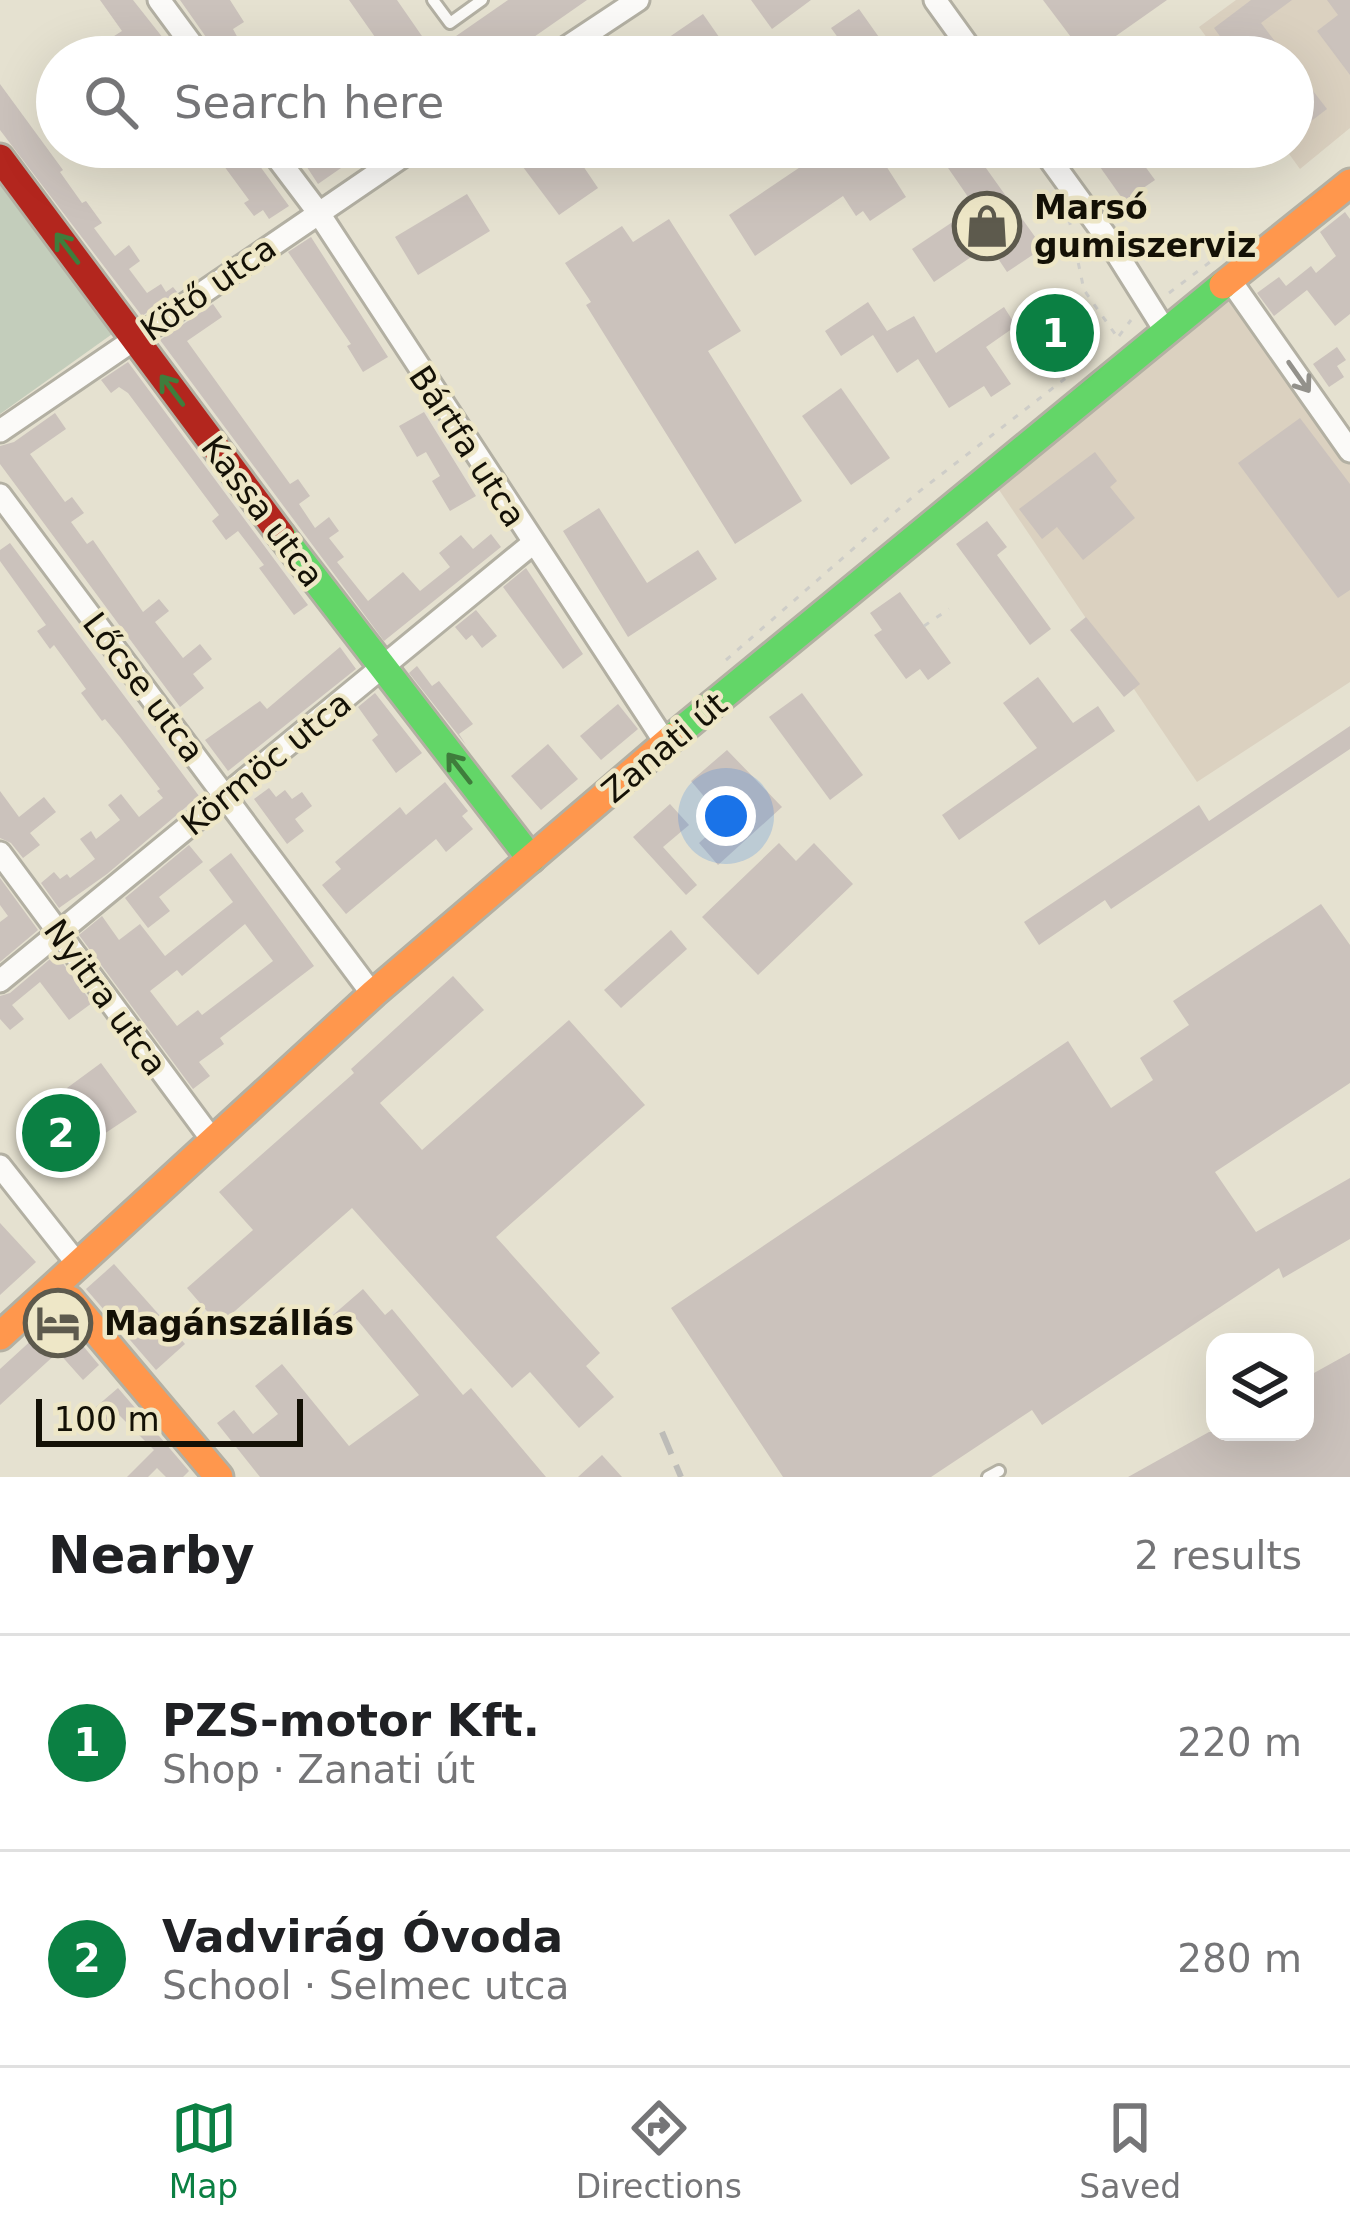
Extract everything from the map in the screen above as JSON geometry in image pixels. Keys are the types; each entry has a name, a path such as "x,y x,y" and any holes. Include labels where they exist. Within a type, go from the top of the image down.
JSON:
{"street":[{"path":"159,0 186,36"},
{"path":"584,36 638,0"},
{"path":"935,0 961,36"},
{"name":"Kassa utca","path":"0,158 380,668 531,859"},
{"name":"Bártfa utca","path":"284,168 318,212 668,745"},
{"name":"Kötő utca","path":"0,431 384,168"},
{"path":"1056,168 1166,332"},
{"name":"Zanati út","path":"0,1336 63,1293 79,1266 213,1141 531,859 902,545 1350,183"},
{"path":"1230,280 1350,451"},
{"name":"Lőcse utca","path":"0,495 373,995"},
{"name":"Körmöc utca","path":"0,981 532,544"},
{"name":"Nyitra utca","path":"0,854 213,1141"},
{"path":"0,1166 79,1266"},
{"path":"63,1293 207,1472"}],"lane":[{"path":"433,0 450,23 482,0"}],"path":[{"path":"1072,232 1084,290 1118,338"},
{"path":"924,626 949,609"}],"shaded area":[{"path":"1236,0 1350,0 1350,128 1314,158 1314,36 1206,36 1199,27"},
{"path":"1249,286 1350,428 1350,682 1197,782 995,484"}],"green space":[{"path":"0,172 115,332 0,414"}],"building":[{"path":"100,0 133,0 161,36 114,36 122,31"},
{"path":"180,0 230,0 244,22 233,29 237,36 205,36"},
{"path":"349,0 397,0 422,36 374,36"},
{"path":"508,0 587,0 535,36 456,36"},
{"path":"751,0 811,0 772,29"},
{"path":"1043,0 1167,0 1116,36 1070,36"},
{"path":"1251,0 1292,0 1261,23 1271,36 1220,36 1214,28"},
{"path":"1327,0 1350,0 1350,75 1317,31 1338,15"},
{"path":"859,9 878,36 837,36 831,28"},
{"path":"703,14 718,36 671,36"},
{"path":"0,84 36,133 36,168 62,168 82,203 86,201 102,223 94,228 115,256 129,245 140,261 129,269 147,293 161,284 166,292 173,287 177,292 142,316 0,130"},
{"path":"1314,92 1327,109 1314,119"},
{"path":"225,168 261,168 289,206 269,219 263,210 254,216 244,203 249,200"},
{"path":"308,168 341,168 318,184"},
{"path":"524,168 584,168 598,188 559,215"},
{"path":"799,168 887,168 906,197 870,221 863,211 856,216 843,196 755,256 729,215"},
{"name":"Marsó gumiszerviz","path":"948,168 986,168 1043,248 1007,272 989,245 934,282 912,249 975,207"},
{"path":"1101,168 1146,168 1155,180 1124,201"},
{"path":"467,194 490,231 418,275 395,237"},
{"path":"1345,212 1350,219 1350,314 1335,326 1307,290 1274,316 1257,293 1279,277 1286,286 1311,266 1316,273 1336,256 1320,232"},
{"path":"669,219 741,331 708,351 802,501 735,544 586,305 591,302 565,263 622,226 633,242"},
{"path":"311,237 388,357 363,372 347,346 351,344 288,252"},
{"path":"1072,298 1094,328 1038,368 1016,338"},
{"path":"868,302 887,331 914,316 936,353 1004,307 1016,326 986,347 1011,384 991,397 984,386 949,408 918,359 897,373 873,335 841,356 825,331"},
{"path":"213,304 222,317 187,341 290,484 298,479 310,496 299,504 315,528 329,517 339,531 329,538 344,557 337,562 368,601 403,572 420,591 450,567 439,553 461,535 473,549 491,534 501,547 384,641 160,340"},
{"path":"1337,347 1346,360 1337,366 1344,377 1329,387 1313,364"},
{"path":"128,362 308,605 294,615 238,531 226,540 212,521 219,515 128,393 119,387 111,393 101,380"},
{"path":"841,388 890,458 851,485 802,416"},
{"path":"424,412 476,496 450,511 432,481 440,476 426,452 417,457 399,426"},
{"path":"55,413 66,429 30,454 65,502 72,497 84,513 71,522 87,544 93,540 143,612 159,599 169,611 155,622 183,658 200,644 212,659 193,674 204,688 180,707 0,464 0,446 14,442"},
{"path":"1300,418 1350,484 1350,590 1338,598 1238,463"},
{"path":"1095,452 1117,481 1110,487 1135,518 1083,560 1057,527 1042,539 1019,509"},
{"path":"599,508 647,583 698,550 717,579 628,637 563,531"},
{"path":"987,521 1007,547 997,555 1051,629 1030,645 956,544"},
{"path":"10,543 199,796 59,908 41,883 54,872 60,879 67,874 70,878 95,859 80,839 91,831 96,839 120,820 108,805 121,794 139,817 163,798 120,737 81,693 86,689 54,645 50,649 37,631 46,625 0,561 0,550"},
{"path":"526,568 583,654 563,669 503,587"},
{"path":"900,592 951,663 928,680 920,669 906,679 874,635 882,630 870,613"},
{"path":"476,610 497,636 482,648 472,635 466,640 455,627"},
{"path":"1086,617 1140,684 1124,697 1070,630"},
{"path":"340,647 356,669 228,771 205,740 260,701 267,709"},
{"path":"417,666 432,686 439,681 473,724 459,734 466,745 409,673"},
{"path":"1038,677 1073,723 1098,706 1115,731 959,840 942,815 1037,748 1003,703"},
{"path":"375,693 422,753 396,773 372,740 378,735 358,707"},
{"path":"802,693 863,775 830,800 769,717"},
{"path":"618,704 638,729 601,760 580,736"},
{"path":"1350,726 1350,749 1111,909 1105,900 1039,945 1024,922 1199,805 1209,821"},
{"path":"548,744 578,779 541,810 511,776"},
{"path":"727,750 782,807 718,865 699,843 724,820 691,781"},
{"path":"445,782 468,811 462,816 473,829 446,852 436,839 346,914 322,885 341,869 335,862 400,807 406,815"},
{"path":"269,788 276,797 285,790 292,799 302,792 312,806 295,819 304,831 287,844 254,799"},
{"path":"0,791 19,817 44,797 56,812 30,833 40,845 23,858 0,838"},
{"path":"670,804 689,825 663,847 697,885 686,895 633,837"},
{"path":"779,843 796,861 814,843 853,884 758,975 702,917"},
{"path":"189,845 203,862 159,897 170,911 148,928 125,898"},
{"path":"231,853 314,966 220,1038 224,1044 199,1062 210,1076 193,1089 79,935 102,916 119,940 140,924 165,956 233,902 209,870","holes":["245,924 273,961 202,1015 198,1010 177,1026 150,991 177,970 182,976"]},
{"path":"0,878 38,930 0,962 0,922 8,916 0,905"},
{"path":"1321,904 1350,945 1350,1083 1215,1172 1256,1232 1350,1178 1350,1239 1283,1278 1279,1268 1042,1425 1032,1410 931,1477 783,1477 671,1308 1068,1041 1111,1108 1153,1080 1140,1058 1189,1025 1173,1001"},
{"path":"671,930 687,949 621,1008 604,990"},
{"path":"56,954 92,1003 69,1020 40,982 12,1005 24,1019 10,1030 0,1019 0,996 10,993"},
{"path":"453,976 484,1010 380,1103 422,1150 569,1020 645,1105 496,1237 600,1353 586,1366 614,1397 579,1428 530,1372 512,1388 352,1208 219,1325 187,1288 253,1230 219,1192 354,1073 351,1069"},
{"path":"101,1063 137,1112 62,1162 30,1118 43,1108 48,1114 73,1096 67,1088"},
{"path":"0,1223 36,1262 0,1295"},
{"path":"114,1264 185,1344 156,1370 86,1289"},
{"path":"363,1289 385,1315 392,1309 463,1395 471,1388 546,1477 260,1477 217,1423 234,1410 253,1434 278,1414 255,1386 282,1364 349,1446 419,1395 354,1316 343,1326 333,1315"},
{"path":"58,1316 99,1365 83,1380 58,1352 0,1405 0,1369"},
{"path":"1350,1353 1350,1477 1128,1477 1206,1434 1206,1441 1314,1441 1314,1373"},
{"path":"118,1388 189,1471 183,1477 166,1477 157,1468 148,1477 127,1477 154,1450 117,1413 102,1426 90,1412"},
{"path":"602,1455 622,1477 578,1477"}],"railway":[{"path":"662,1432 681,1477"}],"traffic: fast":[{"path":"673,737 1223,285"},
{"path":"281,535 531,859"}],"traffic: slow":[{"path":"1223,285 1350,183"},
{"path":"0,1336 374,993 673,737"},
{"path":"70,1300 219,1477"}],"traffic: jam":[{"path":"0,158 281,535"}],"place":[{"name":"Marsó gumiszerviz","path":"987,226"},
{"name":"PZS-motor Kft.","path":"1055,333"},
{"name":"Vadvirág Óvoda","path":"61,1133"},
{"name":"Magánszállás","path":"58,1323"}]}
